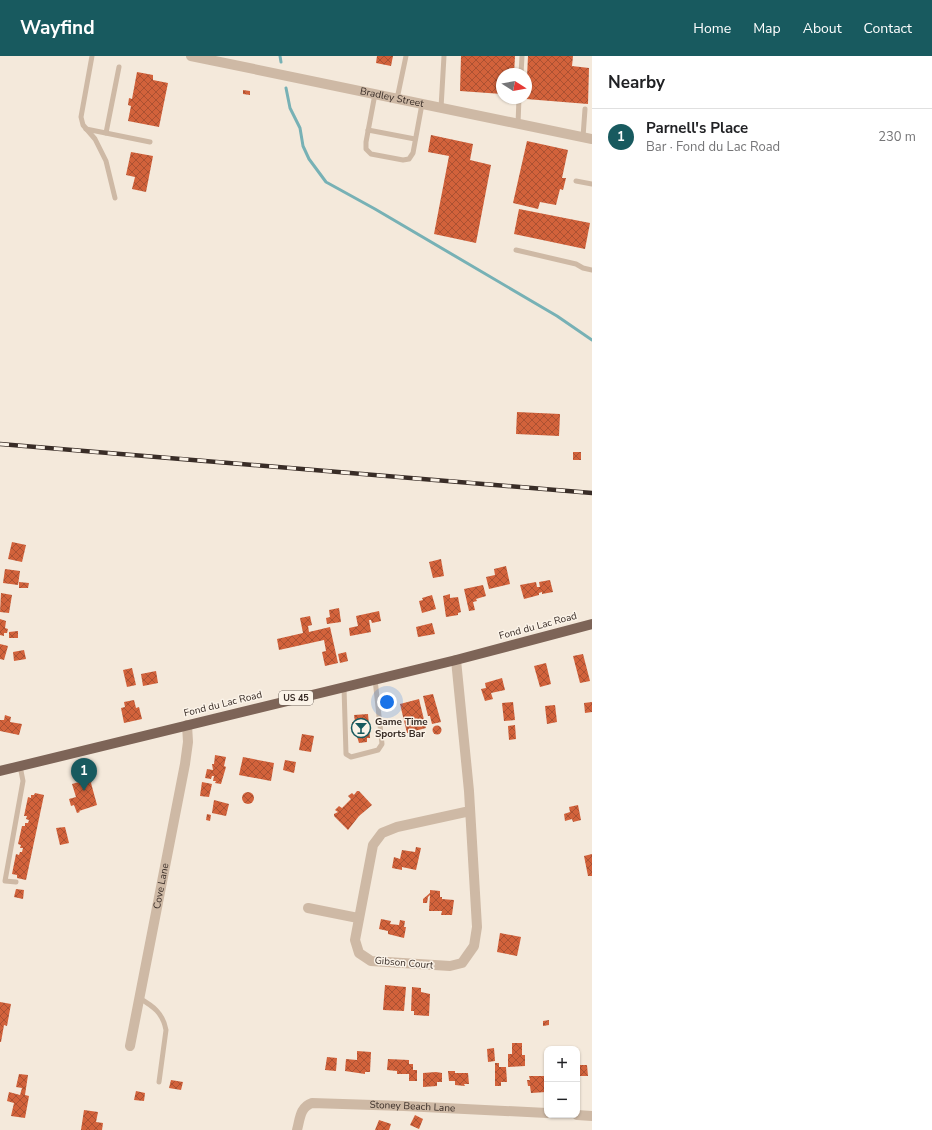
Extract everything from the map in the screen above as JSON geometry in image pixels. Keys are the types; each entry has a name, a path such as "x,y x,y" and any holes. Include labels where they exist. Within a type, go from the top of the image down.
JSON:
{"main road":[{"name":"Fond du Lac Road","path":"0,771 344,686 456,660 592,624"}],"street":[{"name":"Bradley Street","path":"191,56 588,138"},
{"name":"Gibson Court","path":"456,660 470,811 477,927 474,946 462,963 450,966 371,961 359,953 355,940 358,918 373,845 382,833 397,827 470,811"},
{"name":"Cove Lane","path":"130,1046 185,764 188,742 187,725"},
{"path":"308,908 358,918"},
{"name":"Stoney Beach Lane","path":"297,1130 303,1108 307,1104 312,1103 544,1113"},
{"path":"580,1115 592,1116"}],"lane":[{"path":"92,56 81,117 85,129 95,139 106,161 115,198"},
{"path":"397,99 406,56"},
{"path":"441,108 444,56"},
{"path":"521,68 522,56"},
{"path":"106,133 119,67"},
{"path":"375,94 366,149 371,154 403,160 409,159 412,153 422,104"},
{"path":"518,124 519,104"},
{"path":"586,109 588,138"},
{"path":"85,129 150,142"},
{"path":"368,130 415,139"},
{"path":"576,181 592,184"},
{"path":"516,250 576,264 583,268 592,270"},
{"path":"344,686 346,754 352,756 378,750 382,744 375,679"},
{"path":"16,882 5,880 23,781 20,766"},
{"path":"139,998 152,1006 160,1014 164,1021 166,1030 159,1082"}],"building":[{"path":"377,56 393,56 391,66 376,63"},
{"path":"461,56 515,56 514,68 496,68 496,94 460,91"},
{"path":"528,56 573,56 572,66 589,68 588,104 532,99 532,68 527,68"},
{"path":"137,72 153,75 153,80 168,83 159,127 128,121 131,106 128,105 129,98 132,99"},
{"path":"243,90 250,91 250,95 243,94"},
{"path":"431,135 473,144 470,160 491,165 476,243 434,234 449,156 428,152"},
{"path":"527,141 568,150 562,178 566,178 563,190 560,189 556,205 540,202 538,209 513,203"},
{"path":"131,152 153,156 146,192 132,189 135,177 126,175"},
{"path":"519,209 590,223 585,249 514,234"},
{"path":"517,412 560,414 559,436 516,434"},
{"path":"573,452 581,452 581,460 573,460"},
{"path":"12,542 26,545 22,562 8,559"},
{"path":"441,559 444,576 433,578 429,562"},
{"path":"506,566 510,584 489,589 486,577 495,575 494,569"},
{"path":"5,569 20,571 18,585 3,583"},
{"path":"550,580 553,592 542,594 542,592 539,593 539,595 524,599 520,585 536,582 537,587 540,587 539,582"},
{"path":"19,582 29,583 28,588 19,588"},
{"path":"483,585 486,596 476,599 477,601 473,602 475,610 469,611 464,589"},
{"path":"1,593 12,595 9,613 0,612"},
{"path":"450,594 450,598 458,597 461,612 458,613 458,615 446,617 443,596"},
{"path":"432,595 436,609 422,613 419,601 423,600 422,598"},
{"path":"339,608 341,622 327,624 326,618 330,617 329,610"},
{"path":"379,611 381,621 372,623 371,620 369,620 371,632 350,636 349,628 358,626 356,616"},
{"path":"310,616 312,625 308,626 309,632 330,627 338,663 325,666 322,652 326,651 324,640 279,650 277,639 303,633 300,618"},
{"path":"0,619 6,621 5,628 8,629 7,633 4,633 4,636 0,635"},
{"path":"432,623 435,634 418,637 416,627"},
{"path":"18,631 18,638 9,638 9,632"},
{"path":"0,644 8,646 4,660 0,659"},
{"path":"24,650 26,659 14,661 13,652"},
{"path":"346,652 348,661 340,663 338,654"},
{"path":"583,654 590,681 580,683 573,656"},
{"path":"546,663 551,684 540,687 534,666"},
{"path":"132,668 136,685 127,687 123,670"},
{"path":"156,671 158,683 143,686 141,674"},
{"path":"502,678 505,690 491,693 493,699 485,701 481,689 486,688 485,683"},
{"path":"433,694 441,722 432,724 430,716 428,716 423,696"},
{"path":"419,699 426,728 407,733 400,704"},
{"path":"134,700 136,708 139,707 142,719 124,723 121,708 125,707 124,702"},
{"path":"513,702 515,720 504,721 502,703"},
{"path":"592,702 592,712 585,713 584,703"},
{"path":"555,705 557,722 547,724 545,706"},
{"name":"Game Time Sports Bar","path":"368,714 370,738 367,738 367,742 359,743 356,733 353,734 352,722 355,722 354,715"},
{"path":"5,715 11,717 10,722 22,724 19,735 0,731 0,720 4,720"},
{"path":"515,725 516,739 509,740 508,726"},
{"path":"435,726 439,726 441,730 439,734 435,734 433,732 433,728"},
{"path":"302,734 314,736 311,752 299,750"},
{"path":"215,755 226,757 224,766 226,767 221,784 213,781 214,776 212,776 211,779 205,778 207,769 213,770 212,764 214,764"},
{"path":"243,757 274,763 271,781 239,775"},
{"path":"285,760 296,762 294,773 283,770"},
{"path":"88,777 93,779 91,783 97,805 77,813 74,805 71,806 69,799 76,797 72,784 86,780"},
{"path":"202,782 212,784 209,797 200,796"},
{"path":"357,791 359,791 372,805 359,816 348,830 334,816 334,814 338,812 335,810 339,806 342,808 351,799 348,796 352,793 354,795"},
{"path":"246,792 250,792 254,798 250,804 246,804 242,800 242,796"},
{"path":"35,793 44,795 26,880 17,878 17,875 12,874 16,854 19,855 23,848 20,848 21,845 18,844 22,826 25,826 25,823 28,823 29,820 26,819 27,816 24,816 28,797 31,798 31,795 34,795"},
{"path":"214,800 229,804 226,816 212,813"},
{"path":"578,805 581,820 573,822 572,819 565,821 564,814 570,812 569,807"},
{"path":"207,814 211,815 210,821 206,820"},
{"path":"65,827 69,843 60,845 56,828"},
{"path":"416,847 421,848 416,870 402,867 402,870 392,868 394,857 400,859 402,850 415,852"},
{"path":"592,854 592,876 588,876 584,856"},
{"path":"16,889 24,890 23,899 14,897"},
{"path":"430,890 440,891 440,897 442,897 442,899 454,900 452,915 441,915 442,911 429,911 430,895 427,903 423,903 423,899 430,893"},
{"path":"381,919 391,921 390,924 399,925 400,920 405,921 404,927 406,927 404,938 388,934 388,931 379,929"},
{"path":"500,933 521,937 517,956 497,952"},
{"path":"385,985 406,987 404,1011 383,1010"},
{"path":"412,987 421,988 421,992 430,994 429,1016 414,1015 414,1011 411,1011"},
{"path":"0,1002 11,1004 7,1026 4,1025 1,1042 0,1042"},
{"path":"549,1020 549,1025 543,1026 543,1021"},
{"path":"512,1043 522,1043 522,1055 525,1055 525,1066 508,1067 508,1054 512,1054"},
{"path":"494,1048 495,1061 488,1062 487,1049"},
{"path":"357,1051 371,1052 370,1072 365,1072 365,1074 345,1071 346,1059 357,1060"},
{"path":"327,1057 337,1058 336,1071 325,1070"},
{"path":"388,1059 409,1060 409,1064 413,1064 413,1070 417,1070 417,1081 409,1081 409,1074 397,1074 397,1071 387,1070"},
{"path":"495,1063 499,1063 499,1067 506,1067 507,1082 501,1082 501,1086 495,1086"},
{"path":"580,1065 587,1065 588,1076 580,1076"},
{"path":"448,1071 455,1071 455,1073 468,1073 469,1084 464,1084 465,1086 455,1085 455,1081 449,1081"},
{"path":"423,1073 442,1073 442,1082 437,1082 437,1086 423,1087"},
{"path":"19,1074 28,1075 25,1095 29,1096 25,1118 11,1116 14,1103 7,1101 9,1092 20,1095 22,1088 16,1087"},
{"path":"529,1076 544,1076 544,1092 531,1093 527,1080 530,1080"},
{"path":"171,1080 183,1082 181,1090 169,1088"},
{"path":"136,1091 145,1093 144,1101 134,1100"},
{"path":"84,1110 98,1112 96,1122 103,1123 102,1130 81,1130"},
{"path":"415,1115 423,1119 419,1129 410,1125"},
{"path":"379,1120 391,1124 389,1130 375,1130"}],"waterway":[{"path":"280,56 281,62"},
{"path":"286,88 290,108 300,128 303,146 309,159 326,182 375,209 557,316 592,340"}],"railway":[{"path":"0,444 592,493"}],"place":[{"name":"Game Time Sports Bar","path":"361,728"},
{"name":"Parnell's Place","path":"84,791"}]}
